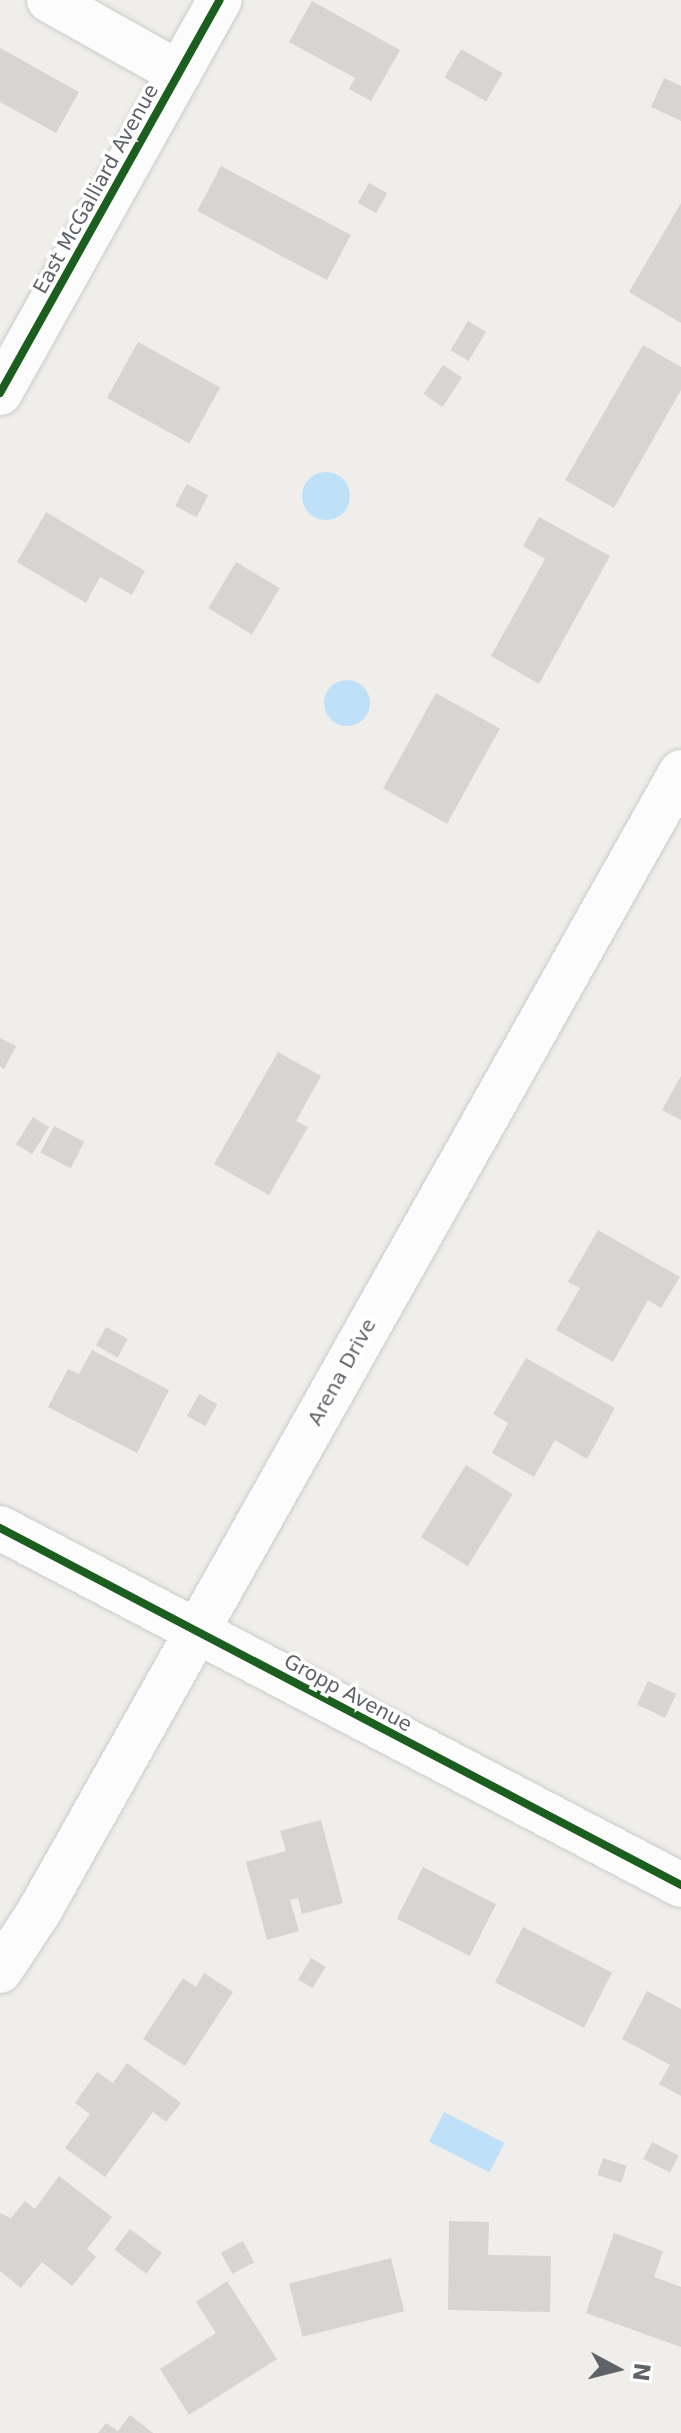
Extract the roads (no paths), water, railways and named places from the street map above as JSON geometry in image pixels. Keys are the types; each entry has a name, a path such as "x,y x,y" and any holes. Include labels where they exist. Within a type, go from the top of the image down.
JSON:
{"street":[{"path":"49,0 179,73"},
{"name":"East McGalliard Avenue","path":"0,393 220,0"},
{"name":"Arena Drive","path":"0,1971 40,1910 681,772"},
{"name":"Gropp Avenue","path":"0,1528 681,1885"}],"water":[{"path":"326,472 343,479 350,496 343,513 326,520 309,513 302,496 309,479"},
{"path":"347,680 364,686 370,703 364,720 347,726 330,720 324,703 330,686"},
{"path":"444,2112 505,2143 490,2172 429,2141"}]}
